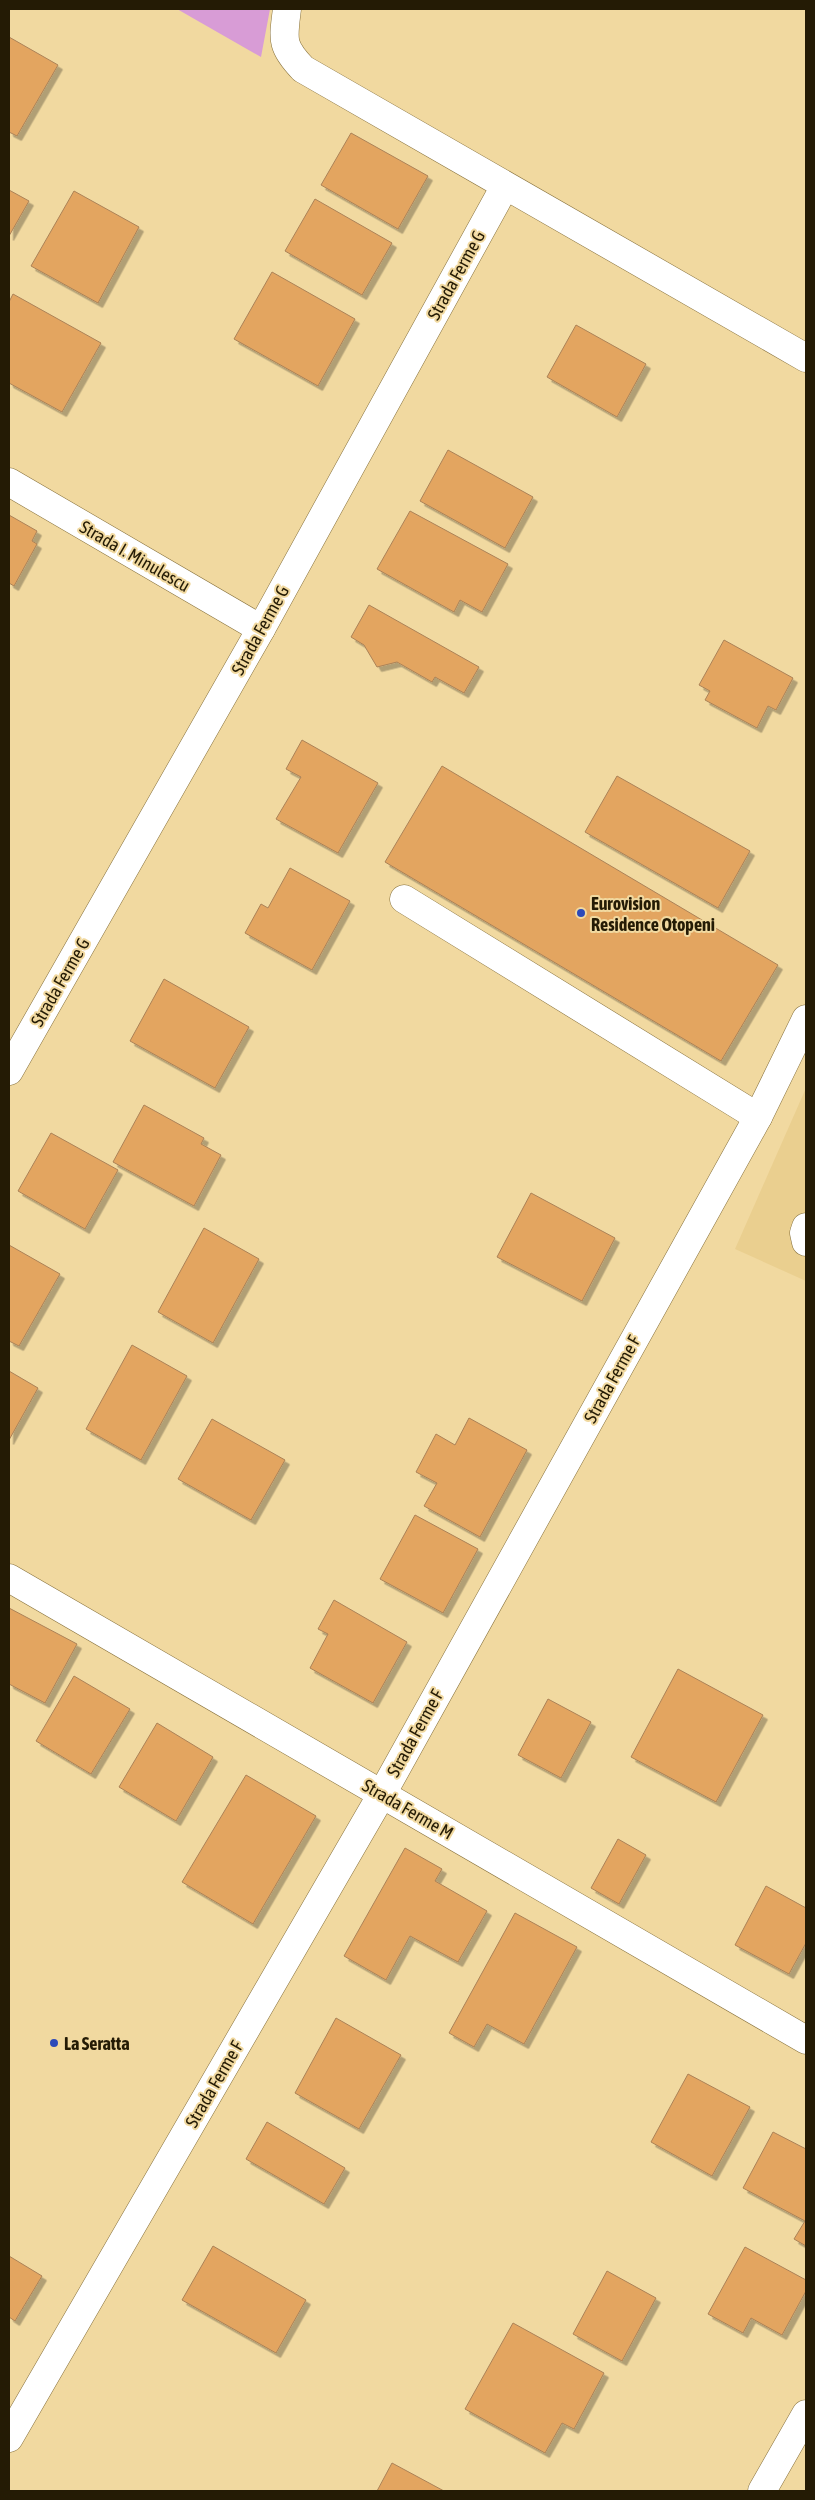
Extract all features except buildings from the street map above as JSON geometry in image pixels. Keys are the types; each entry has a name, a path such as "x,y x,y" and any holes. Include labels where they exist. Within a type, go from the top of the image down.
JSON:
{"street":[{"path":"287,9 283,36 288,54 303,69 806,358"},
{"name":"Strada Ferme G","path":"9,1071 261,629 505,186"},
{"name":"Strada I. Minulescu","path":"9,482 261,629"},
{"path":"404,899 758,1117"},
{"name":"Strada Ferme F","path":"9,2438 382,1794 758,1117 806,1019"},
{"path":"806,1227 804,1232 806,1242"},
{"name":"Strada Ferme M","path":"9,1578 806,2040"},
{"path":"762,2491 806,2414"}],"shaded area":[{"path":"177,9 270,9 261,57"},
{"path":"806,1088 806,1281 735,1249"}],"place":[{"name":"Eurovision Residence Otopeni","path":"581,913"},
{"name":"La Seratta","path":"54,2043"}]}
